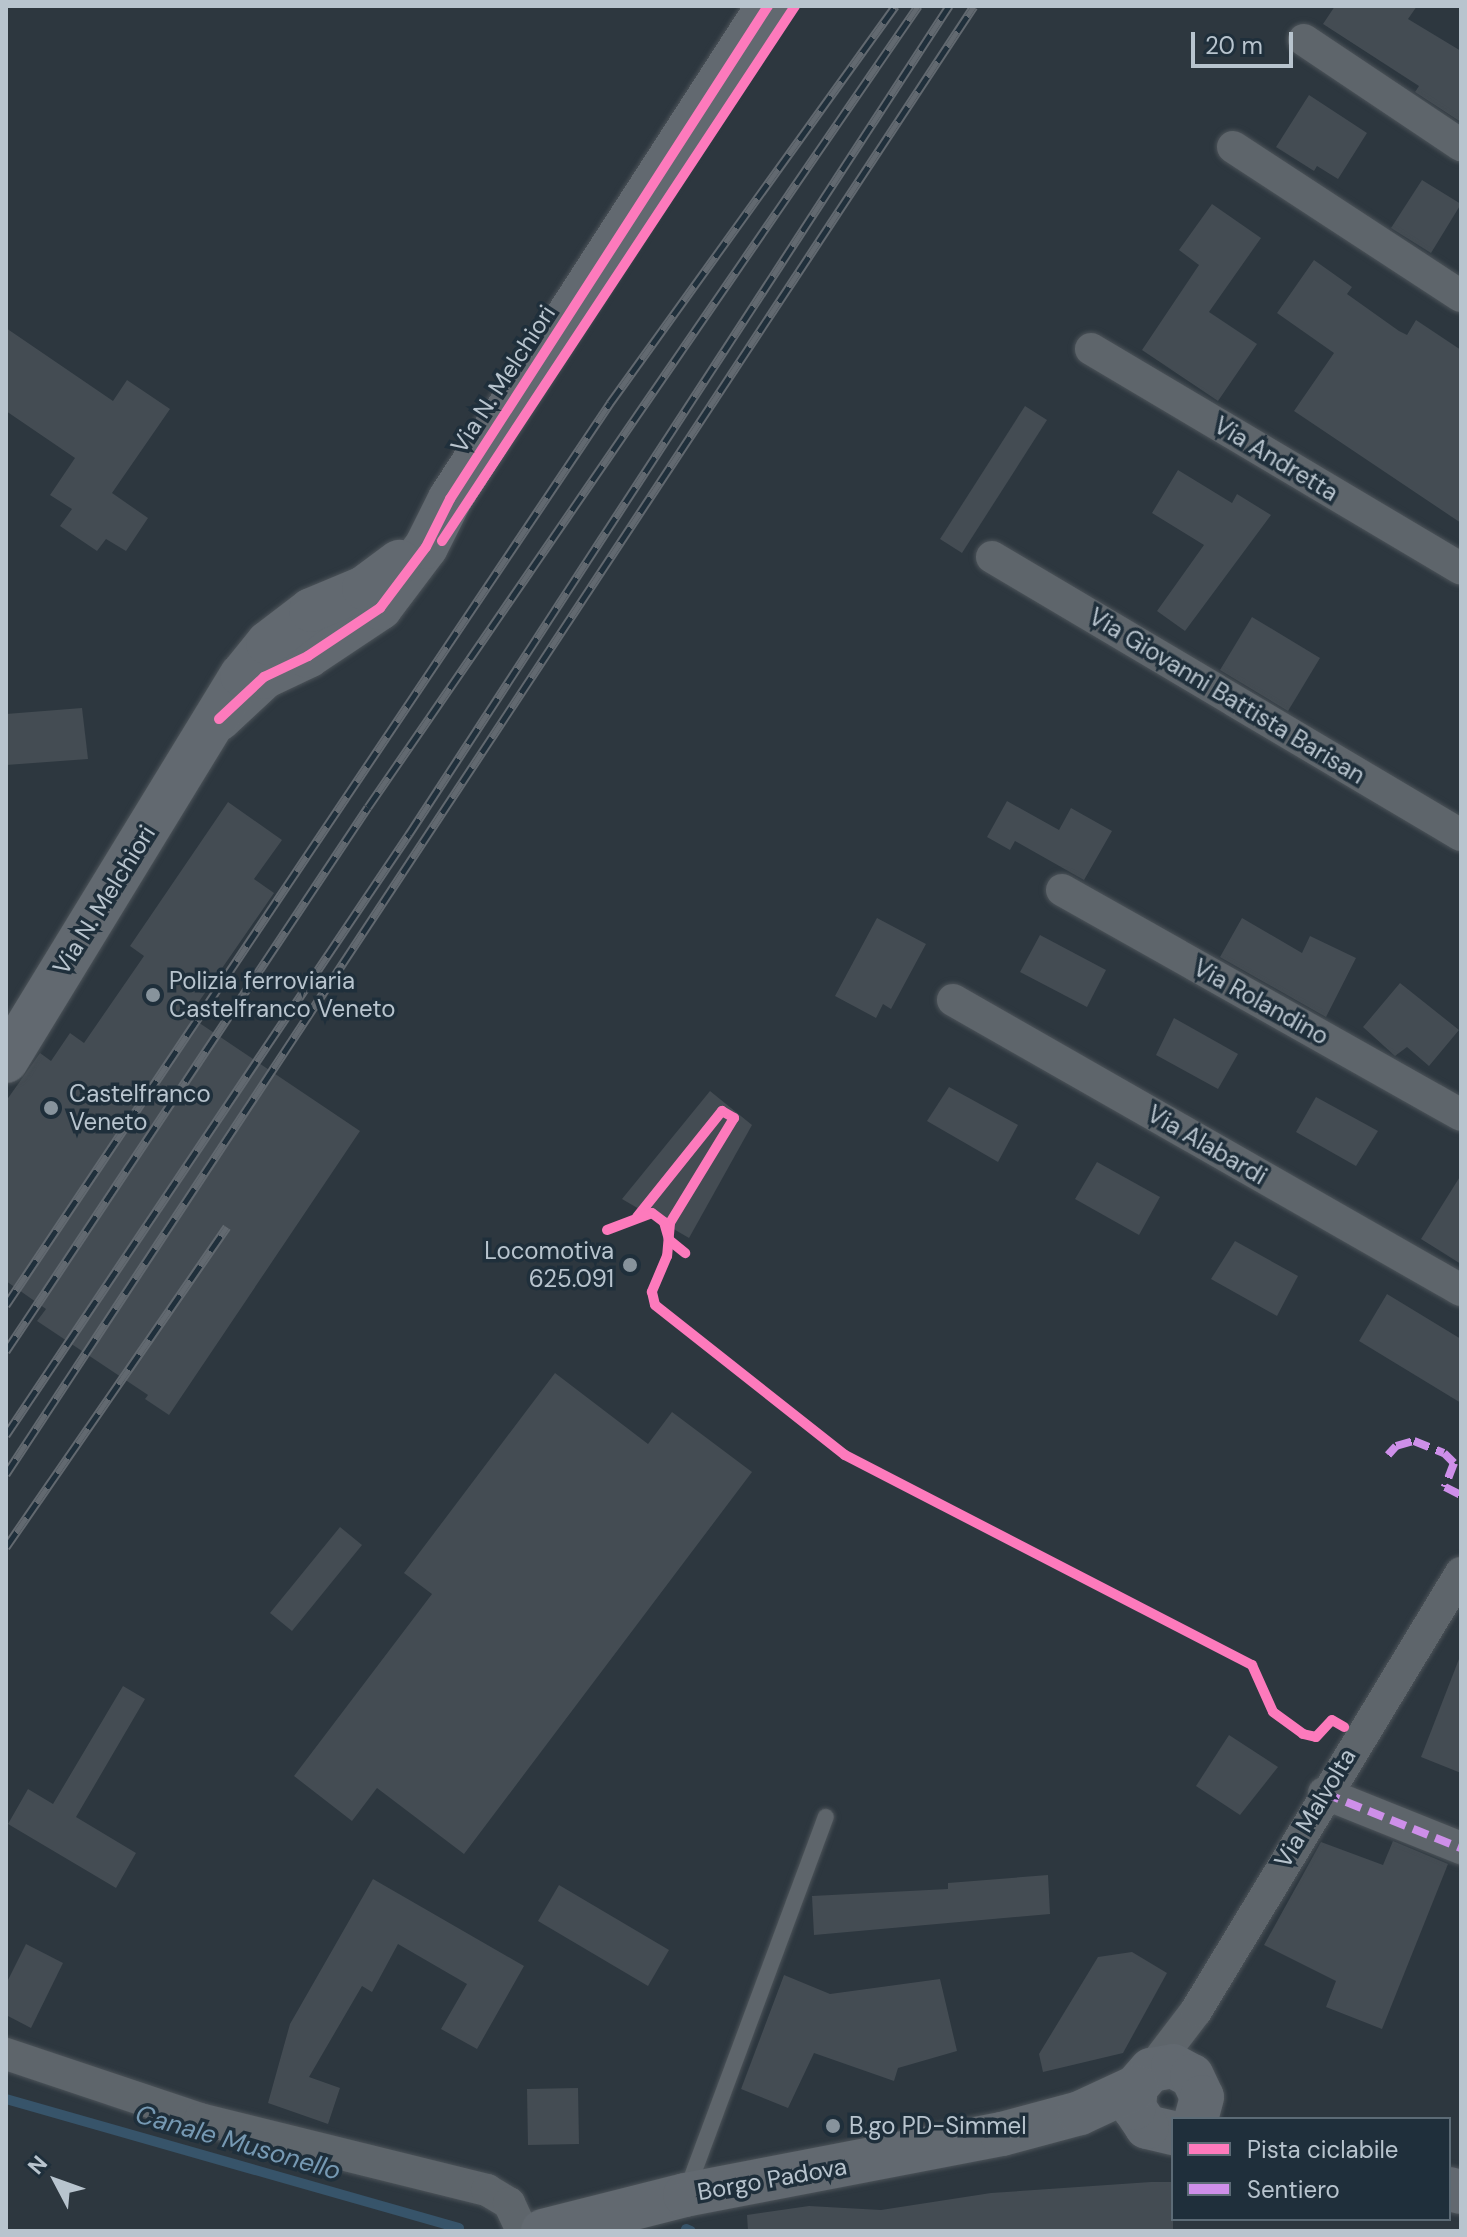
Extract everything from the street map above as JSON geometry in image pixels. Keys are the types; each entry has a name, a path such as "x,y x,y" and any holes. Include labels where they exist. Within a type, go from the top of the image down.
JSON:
{"street":[{"name":"Via N. Melchiori","path":"6,1061 40,1000 219,719 242,675 268,643 311,610 364,588 402,559 449,501 768,6"},
{"path":"1304,40 1461,145"},
{"path":"1233,147 1461,296"},
{"name":"Via Andretta","path":"1091,349 1461,569"},
{"name":"Via Giovanni Battista Barisan","path":"992,557 1461,835"},
{"name":"Via Rolandino","path":"1062,890 1461,1115"},
{"name":"Via N. Melchiori","path":"6,1030 40,1000"},
{"name":"Via Alabardi","path":"953,1000 1461,1290"},
{"name":"Via Malvolta","path":"1184,2095 1196,2011 1324,1793 1450,1613 1461,1573"},
{"path":"1324,1793 1461,1848"},
{"path":"6,2054 200,2119 483,2188 509,2203 522,2231"},
{"path":"1163,2132 1134,2108 1184,2095"},
{"name":"Borgo Padova","path":"543,2231 614,2222 685,2195 1002,2134 1080,2113 1184,2095"},
{"name":"Borgo Padova","path":"1002,2134 1163,2132"}],"lane":[{"path":"685,2195 826,1817"}],"building":[{"path":"1335,6 1417,6 1408,19 1461,51 1461,122 1415,92 1419,86 1323,24"},
{"path":"1309,95 1367,133 1338,179 1317,166 1314,171 1276,147"},
{"path":"1422,180 1461,204 1431,253 1391,228"},
{"path":"1212,204 1261,238 1209,312 1257,344 1218,401 1142,350 1199,265 1179,250"},
{"path":"1314,260 1352,287 1347,294 1399,331 1407,335 1416,320 1461,350 1461,523 1294,411 1334,353 1277,313"},
{"path":"6,328 113,401 127,380 170,409 112,493 148,518 126,551 106,539 97,551 60,526 72,509 50,495 75,458 6,411"},
{"path":"1025,406 1047,420 962,553 940,539"},
{"path":"1178,470 1232,503 1237,494 1271,515 1185,631 1157,611 1204,545 1152,513"},
{"path":"1252,617 1320,658 1288,711 1220,670"},
{"path":"82,708 88,759 6,765 6,714"},
{"path":"1007,801 1059,830 1071,808 1112,831 1084,880 1015,841 1010,850 987,837"},
{"path":"228,802 282,840 254,879 274,893 189,1016 360,1131 169,1415 145,1399 148,1395 37,1321 46,1309 6,1281 6,1101 40,1053 51,1061 70,1033 84,1043 144,956 130,946"},
{"path":"877,918 926,944 891,1009 883,1004 876,1018 835,996"},
{"path":"1242,918 1302,953 1310,936 1356,958 1326,1017 1220,957"},
{"path":"1040,935 1106,970 1087,1007 1020,972"},
{"path":"1400,983 1459,1030 1429,1066 1407,1047 1395,1056 1363,1027"},
{"path":"1174,1018 1238,1054 1218,1089 1156,1055"},
{"path":"949,1087 1018,1125 998,1162 927,1121"},
{"path":"710,1091 752,1125 689,1238 622,1199"},
{"path":"1316,1097 1378,1131 1356,1166 1296,1132"},
{"path":"1097,1162 1160,1197 1139,1235 1075,1199"},
{"path":"1461,1175 1461,1264 1421,1239"},
{"path":"1235,1241 1298,1276 1277,1316 1211,1279"},
{"path":"1387,1294 1461,1339 1461,1403 1359,1341"},
{"path":"555,1373 648,1444 672,1412 752,1472 464,1854 377,1788 352,1821 294,1776 432,1594 404,1573"},
{"path":"340,1527 362,1545 292,1631 270,1613"},
{"path":"1461,1659 1461,1773 1421,1757"},
{"path":"123,1686 145,1699 76,1817 136,1853 116,1888 8,1824 28,1789 53,1804"},
{"path":"1229,1735 1278,1767 1240,1815 1196,1786"},
{"path":"1393,1841 1448,1864 1382,2029 1326,2007 1336,1981 1264,1945 1321,1842 1383,1865"},
{"path":"1048,1875 1050,1914 814,1935 812,1896 948,1889 948,1883"},
{"path":"373,1879 524,1966 477,2049 441,2029 467,1984 398,1944 372,1992 362,1986 309,2077 340,2088 328,2124 268,2103 290,2024"},
{"path":"559,1885 669,1950 648,1986 538,1921"},
{"path":"26,1944 63,1963 31,2028 6,2015 6,1984"},
{"path":"1132,1952 1167,1973 1123,2053 1043,2072 1039,2054 1098,1957"},
{"path":"784,1975 830,1994 940,1979 957,2051 898,2068 894,2081 814,2053 788,2108 741,2089"},
{"path":"578,2088 579,2144 528,2145 527,2089"},
{"path":"1171,2182 1173,2231 748,2231 747,2215 809,2206 881,2210 991,2193"}],"waterway":[{"name":"Canale Musonello","path":"6,2099 459,2228"},
{"path":"686,2229 691,2231"}],"railway":[{"path":"6,1305 610,403 895,6"},
{"path":"6,1351 368,807 918,6"},
{"path":"6,1435 409,834 949,6"},
{"path":"6,1474 974,6"},
{"path":"6,1547 227,1227"}],"marked path":[{"path":"1388,1455 1396,1446 1414,1441 1444,1453 1454,1463 1445,1487 1461,1495"},
{"path":"1324,1793 1461,1848"}],"cycle path":[{"path":"219,719 264,677 308,656 380,608 426,547 450,499 768,6"},
{"path":"442,541 795,6"},
{"path":"637,1217 722,1111 734,1118 670,1223 667,1256 652,1292 655,1305 845,1455 1252,1665 1273,1712 1303,1734 1316,1737 1332,1720 1344,1727"},
{"path":"607,1230 652,1213 664,1222 669,1240 685,1253"}],"place":[{"name":"Polizia ferroviaria Castelfranco Veneto","path":"153,995"},
{"name":"Castelfranco Veneto","path":"51,1108"},
{"name":"Locomotiva 625.091","path":"630,1265"},
{"name":"B.go PD-Simmel","path":"833,2126"}]}
